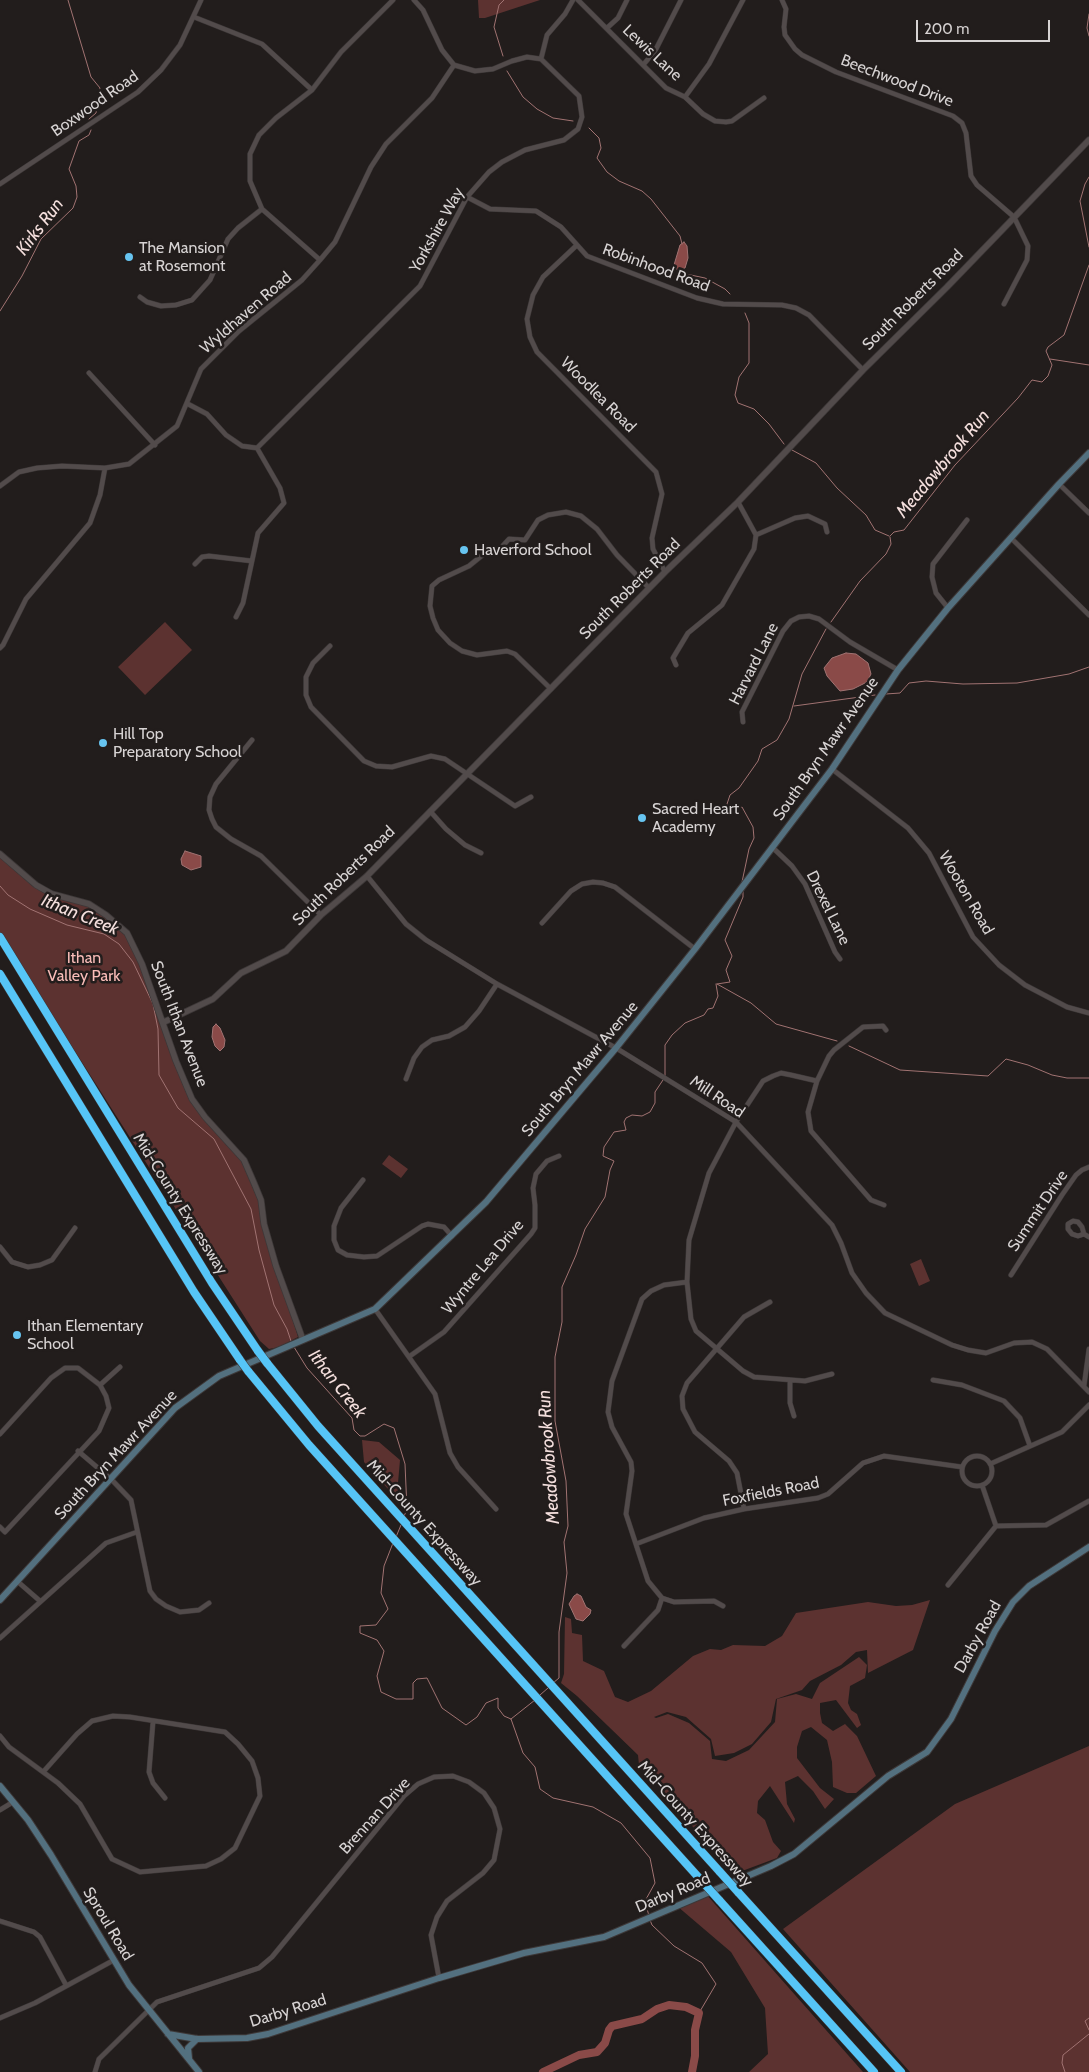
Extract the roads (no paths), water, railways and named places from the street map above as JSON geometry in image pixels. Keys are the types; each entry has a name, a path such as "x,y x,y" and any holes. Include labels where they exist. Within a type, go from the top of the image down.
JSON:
{"highway":[{"name":"Mid-County Expressway","path":"0,937 212,1283 267,1363 318,1426 901,2072"},
{"name":"Mid-County Expressway","path":"0,974 194,1292 248,1371 309,1445 389,1535 874,2072"}],"main road":[{"name":"South Bryn Mawr Avenue","path":"0,1600 175,1408 219,1376 375,1309 486,1202 616,1048 695,949 832,769 898,670 948,608 1059,484 1089,454"},
{"name":"Darby Road","path":"168,2034 197,2039 237,2039 260,2036 439,1978 524,1953 604,1937 771,1866 794,1854 888,1776 927,1752 951,1719 995,1631 1013,1602 1028,1586 1089,1547"},
{"name":"Sproul Road","path":"0,1786 51,1855 129,1985 199,2072"},
{"path":"191,2062 188,2048 197,2039"}],"street":[{"name":"Boxwood Road","path":"0,184 138,92 172,56 194,17 201,0"},
{"path":"320,260 262,209 250,181 250,154 259,135 276,118 312,90 341,52 393,0"},
{"path":"414,0 423,10 442,50 454,65 475,71 493,69 527,57 541,59 547,35 565,14 573,0"},
{"name":"Lewis Lane","path":"578,0 666,88 685,98 714,121 732,121 764,98"},
{"path":"607,28 618,18 627,0"},
{"path":"643,65 655,51 681,0"},
{"path":"685,98 709,64 743,0"},
{"name":"Beechwood Drive","path":"782,0 786,9 785,35 802,55 836,72 953,116 962,123 966,133 971,176 977,185 1014,217"},
{"path":"194,17 262,44 312,90"},
{"name":"Yorkshire Way","path":"257,448 420,286 467,197 488,172 525,150 564,140 578,129 582,118 579,96 541,59"},
{"name":"Wyldhaven Road","path":"0,486 19,472 36,468 62,466 105,468 129,464 177,426 188,404 201,369 239,331 302,280 335,242 370,167 386,144 432,98 454,65"},
{"name":"South Roberts Road","path":"164,1022 213,999 241,973 286,951 321,915 367,876 649,588 738,502 863,370 947,287 1089,140"},
{"name":"Robinhood Road","path":"467,197 490,209 536,210 561,227 587,256 697,298 723,304 782,305 796,308 809,314 863,370"},
{"path":"140,297 147,302 160,306 176,306 192,300 210,280 228,239 238,228 262,209"},
{"path":"1004,304 1027,260 1028,246 1014,217"},
{"name":"Woodlea Road","path":"577,244 543,277 533,295 527,319 530,337 537,352 656,472 662,494 652,538 653,549 665,572"},
{"path":"89,373 155,445"},
{"path":"188,404 207,414 226,435 242,446 257,448 280,488 284,502 258,533 242,603 236,617"},
{"path":"0,648 26,599 90,523 100,495 105,468"},
{"path":"1059,484 1089,513"},
{"path":"676,666 673,658 688,633 722,605 754,549 756,535 738,502"},
{"path":"551,689 515,654 507,651 477,655 462,651 450,643 438,630 433,618 430,606 432,586 439,580 469,566 485,553 497,552 509,539 525,540 538,520 548,514 566,512 580,516 597,530 617,555 649,588"},
{"path":"756,535 795,518 808,516 825,524 826,532"},
{"path":"948,608 936,593 932,577 933,564 967,520"},
{"path":"1011,538 1089,615"},
{"path":"195,564 202,557 209,556 252,561"},
{"name":"Harvard Lane","path":"743,722 742,712 783,631 791,621 799,617 808,616 819,620 850,642 898,670"},
{"path":"330,646 313,663 306,677 306,695 310,706 364,761 376,766 392,767 431,756 446,759 465,774 515,806 531,797"},
{"path":"252,740 226,771 210,797 209,810 212,819 216,827 231,839 261,856 321,915"},
{"name":"Wooton Road","path":"832,769 908,828 929,853 974,937 999,965 1025,985 1067,1007 1089,1013"},
{"path":"430,811 446,829 465,845 481,853"},
{"name":"Drexel Lane","path":"772,847 792,866 805,884 835,952 840,959"},
{"name":"South Ithan Avenue","path":"0,854 36,885 52,894 89,904 106,915 127,933 142,964 164,1022 176,1061 192,1099 205,1117 244,1160 261,1200 264,1224 276,1266 304,1340"},
{"name":"Mill Road","path":"367,876 406,924 426,940 497,984 616,1048 736,1122 832,1225 842,1243 852,1273 866,1293 885,1313 952,1345 968,1350 986,1352 1014,1343 1032,1342 1047,1349 1084,1386"},
{"path":"542,923 571,891 582,884 604,883 615,887 695,949"},
{"path":"406,1079 414,1058 422,1047 432,1040 449,1036 466,1027 497,984"},
{"path":"884,1205 871,1200 812,1131 808,1112 817,1081 834,1050 857,1031 870,1025 883,1026 886,1030"},
{"path":"817,1081 786,1074 773,1076 763,1081 736,1122 709,1173 689,1240 688,1282 691,1318 696,1331 749,1375 805,1381 832,1374"},
{"name":"Wyntre Lea Drive","path":"410,1356 444,1332 531,1234 535,1228 533,1188 536,1174 547,1161 559,1156"},
{"name":"Summit Drive","path":"1011,1275 1076,1175 1089,1167"},
{"path":"363,1180 341,1208 334,1226 334,1240 338,1250 347,1255 377,1256 428,1224 444,1227 452,1236"},
{"path":"0,1247 12,1262 28,1267 40,1265 52,1260 75,1228"},
{"path":"1084,1234 1089,1237"},
{"path":"688,1282 664,1285 651,1291 642,1299 612,1381 608,1412 612,1427 631,1462 632,1471 626,1514 648,1581 662,1598 674,1602 714,1601 723,1606"},
{"path":"744,1509 739,1478 734,1467 695,1432 685,1415 682,1403 687,1383 716,1348 744,1317 770,1302"},
{"path":"375,1309 435,1394 450,1453 458,1467 496,1509"},
{"path":"1089,1349 1084,1386 1089,1392"},
{"path":"100,1385 120,1367"},
{"path":"0,1434 51,1378 65,1368 78,1368 100,1385 106,1396 109,1408 99,1431 78,1451 5,1532 0,1527"},
{"path":"790,1380 790,1403 794,1416"},
{"path":"933,1380 962,1385 1004,1402 1020,1418 1030,1446"},
{"path":"990,1464 1062,1432 1089,1405"},
{"path":"78,1451 111,1478 131,1500 136,1532 150,1591 156,1599 180,1612 199,1610 209,1603"},
{"name":"Foxfields Road","path":"636,1544 704,1518 744,1509 818,1498 828,1494 863,1463 884,1456 962,1467"},
{"path":"975,1456 983,1457 990,1464 991,1476 982,1485 973,1485 966,1481 962,1467 968,1459 975,1456"},
{"path":"982,1485 996,1526"},
{"path":"948,1585 996,1526 1046,1525 1089,1501"},
{"path":"0,1638 106,1543 136,1532"},
{"path":"17,1581 40,1601"},
{"path":"624,1646 658,1610 662,1598"},
{"path":"0,1736 9,1747 44,1772 80,1804 112,1860 140,1872 206,1866 222,1859 235,1848 260,1796 258,1778 252,1761 238,1744 224,1732 202,1727 113,1716 92,1721 77,1734 44,1772"},
{"path":"153,1722 149,1772 152,1783 165,1798"},
{"name":"Brennan Drive","path":"95,2072 99,2059 157,2002 259,1968 272,1956 404,1796 418,1784 434,1777 453,1776 469,1782 484,1793 494,1808 500,1829 494,1860 483,1873 448,1901 437,1918 431,1935 439,1978"},
{"path":"0,1810 13,1802"},
{"path":"0,1921 34,1932 40,1937 66,1985"},
{"path":"0,2018 34,2004 114,1960"}],"waterway":[{"name":"Kirks Run","path":"68,0 91,77 100,88 96,113 89,119"},
{"path":"503,56 494,27 499,5 504,0"},
{"path":"1089,14 1087,28 1089,36"},
{"path":"507,71 523,97 537,109 553,118 573,121"},
{"path":"589,128 599,138 601,148 597,158 607,172 619,181 642,191 651,199 680,236 682,244"},
{"name":"Kirks Run","path":"0,311 22,276 41,239 73,208 77,197 76,186 69,169 79,141 89,135 91,130"},
{"path":"1089,177 1080,201 1089,247"},
{"name":"Meadowbrook Run","path":"890,536 894,532 904,530 955,465 1018,398 1032,380 1042,382 1048,376 1052,365 1046,351 1048,347 1064,335 1089,265"},
{"path":"683,269 686,274 705,278 725,289 730,294"},
{"path":"745,313 749,323 749,363 739,377 735,395 738,403 754,409 769,424 784,444"},
{"name":"Meadowbrook Run","path":"1050,359 1089,365"},
{"path":"792,450 816,463 837,488 866,515 875,530 889,536"},
{"name":"Meadowbrook Run","path":"831,622 860,581 886,554 891,544 890,537"},
{"name":"Meadowbrook Run","path":"742,882 749,849 754,838 753,827 742,807 732,811 727,804 730,795 739,788 758,761 762,749 777,740 789,719 802,674 826,629"},
{"path":"886,694 900,693 909,683 926,681 963,684 1017,683 1069,674 1089,667"},
{"path":"794,706 875,695"},
{"name":"Ithan Creek","path":"0,886 8,895 30,909 67,925 104,934 119,944 133,962 153,1004 158,1029 159,1075 178,1108 214,1139 251,1209 259,1250 274,1305 287,1329 291,1341"},
{"name":"Meadowbrook Run","path":"717,984 730,982 726,970 732,956 725,940 743,897 743,891"},
{"name":"Meadowbrook Run","path":"665,1076 665,1045 672,1035 685,1023 704,1015 708,1009 713,1008 718,996 716,984"},
{"path":"717,984 751,1003 776,1024 837,1041"},
{"path":"849,1046 900,1070 988,1076 1006,1059 1028,1065 1052,1075 1067,1078 1089,1078"},
{"name":"Meadowbrook Run","path":"553,1683 559,1678 559,1632 567,1573 564,1542 568,1526 566,1481 555,1421 555,1357 562,1322 562,1287 585,1229 605,1197 610,1170 614,1161 603,1156 604,1147 614,1132 626,1130 624,1122 626,1118 632,1115 642,1116 650,1112 655,1103 655,1092 663,1080"},
{"name":"Ithan Creek","path":"294,1347 307,1368 352,1418 354,1430 360,1436 365,1436 384,1424 394,1428 405,1464 407,1510 404,1516"},
{"name":"Ithan Creek","path":"396,1537 401,1525"},
{"name":"Ithan Creek","path":"393,1543 384,1566 381,1593 388,1609 376,1625 360,1626 360,1633 377,1640 384,1651 377,1676 381,1692 396,1699 413,1699 413,1683 417,1679 427,1678 442,1708 466,1725 477,1717 486,1703 498,1698 498,1708 504,1716 511,1719 523,1753 535,1767 540,1789 553,1798 593,1807 621,1823 650,1858 655,1883 645,1901 649,1916"},
{"name":"Meadowbrook Run","path":"540,1695 548,1688"},
{"name":"Meadowbrook Run","path":"511,1719 535,1700"},
{"name":"Ithan Creek","path":"650,1920 652,1925 674,1946 702,1963 716,1984 699,2013"},
{"path":"543,2072 579,2055 597,2052 605,2043 612,2026 642,2019 657,2009 669,2005 686,2007 699,2013 695,2030 695,2056 692,2072"},
{"path":"1089,2018 1085,2021 1089,2030"},
{"path":"1065,2072 1062,2063 1063,2055 1089,2034"}],"place":[{"name":"The Mansion at Rosemont","path":"129,257"},
{"name":"Haverford School","path":"464,550"},
{"name":"Hill Top Preparatory School","path":"103,743"},
{"name":"Sacred Heart Academy","path":"642,818"},
{"name":"Ithan Elementary School","path":"17,1335"}],"park label":[{"name":"Ithan Valley Park","path":"84,967"}]}
